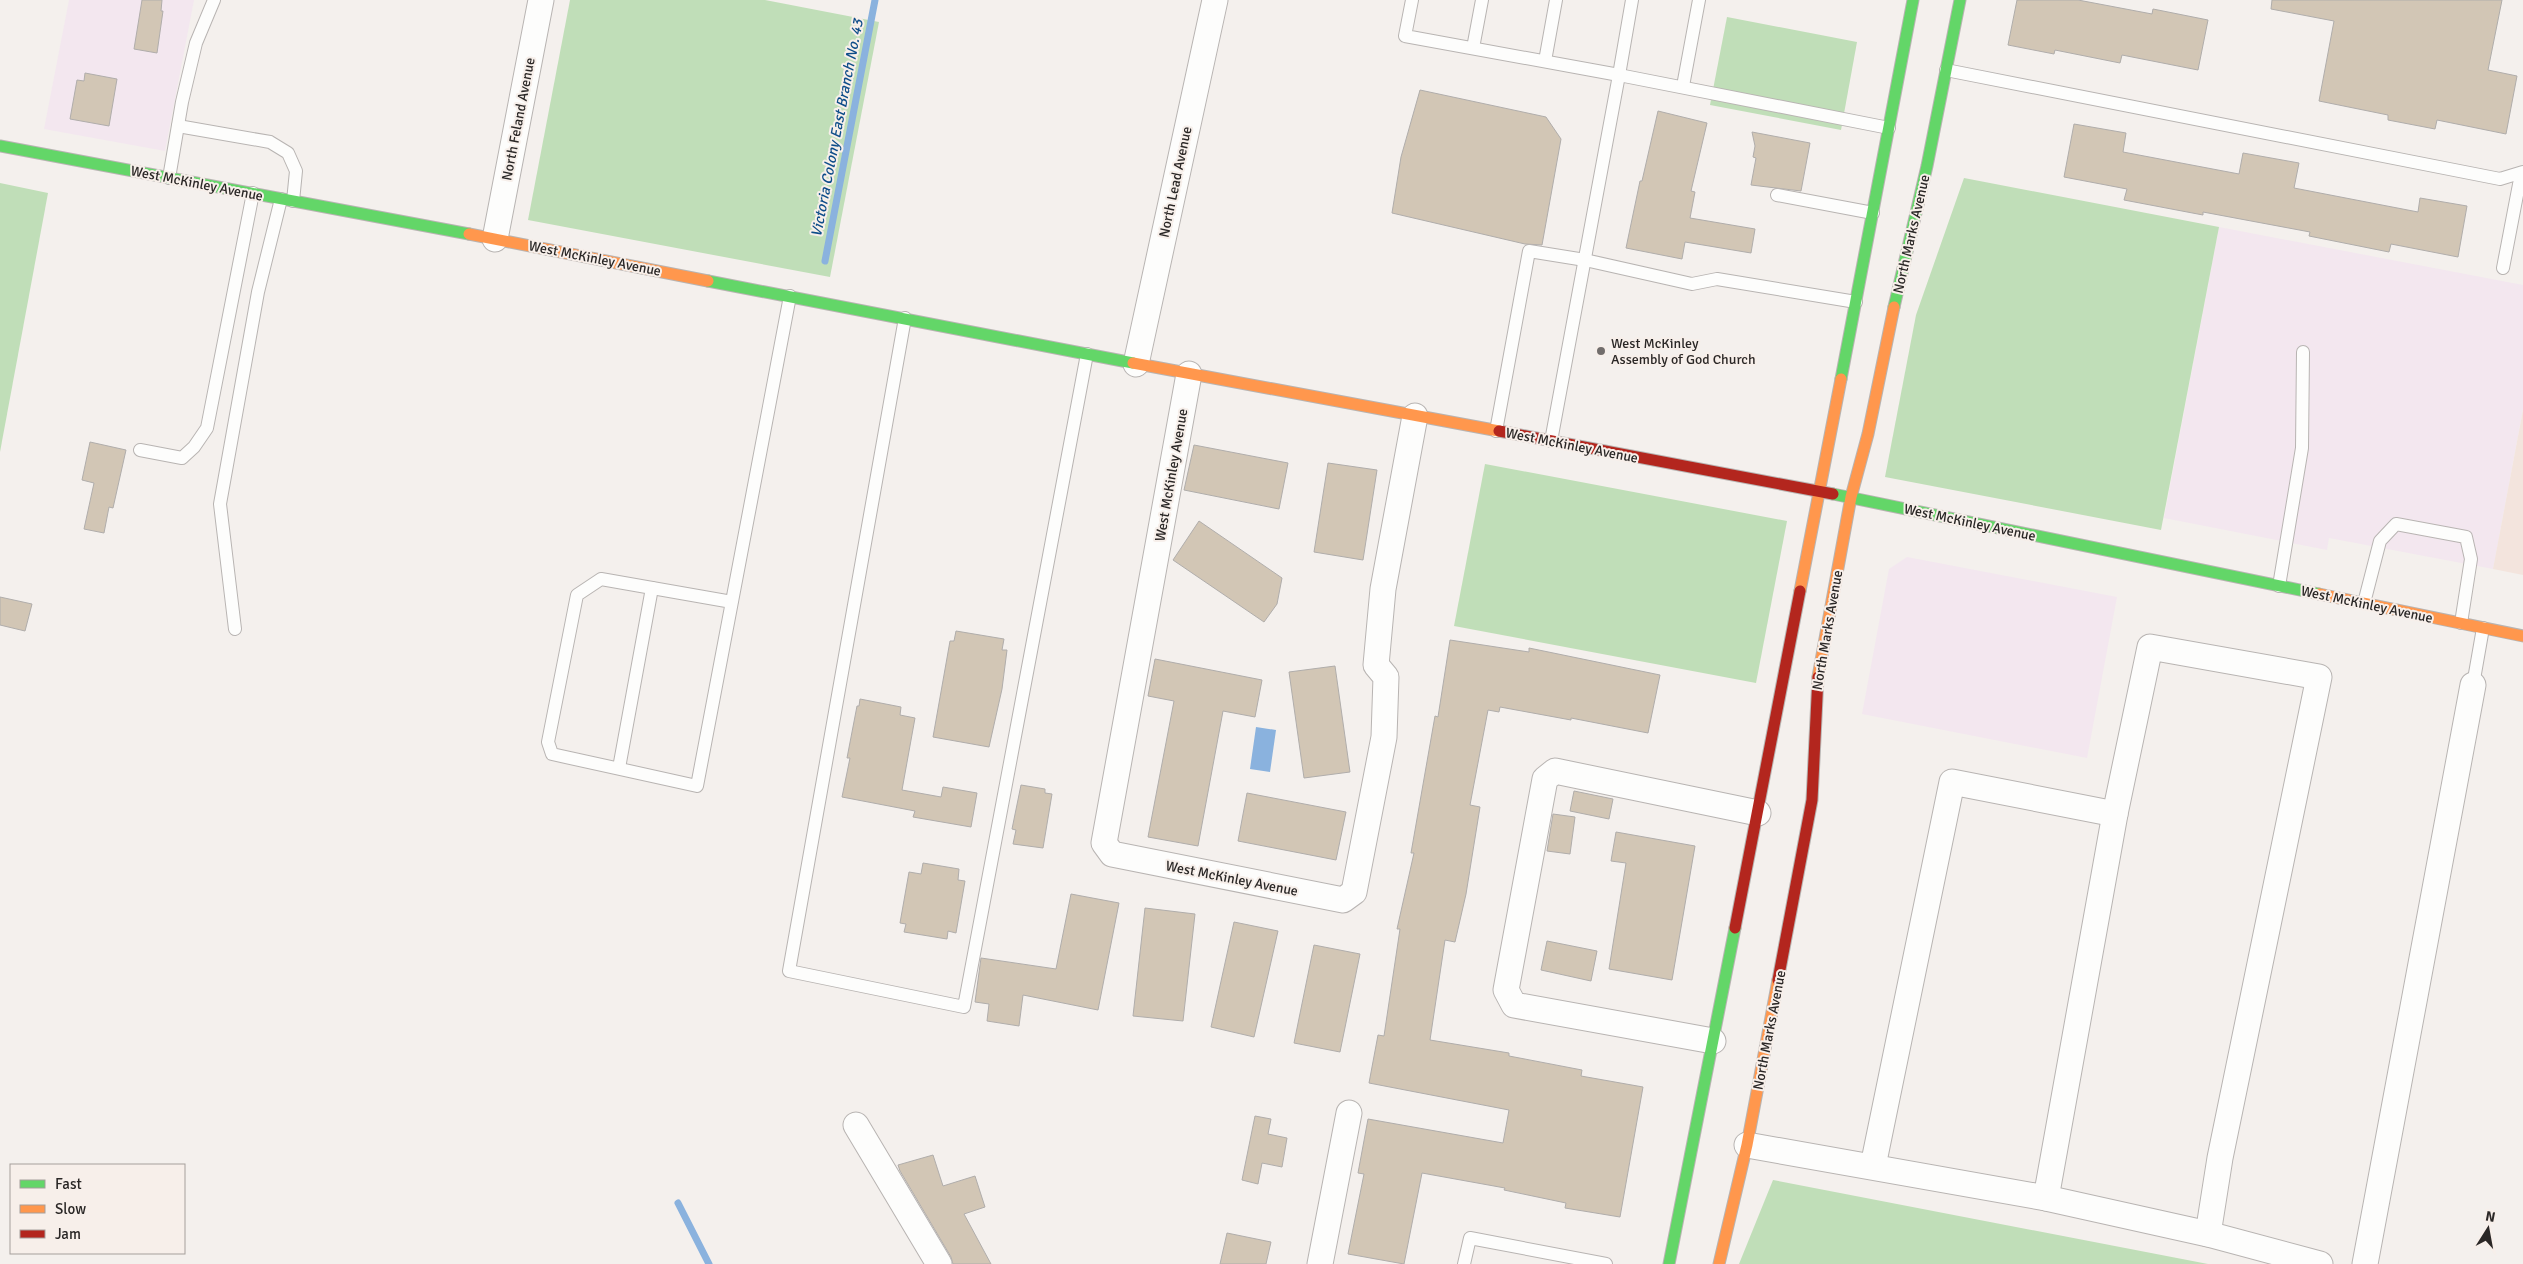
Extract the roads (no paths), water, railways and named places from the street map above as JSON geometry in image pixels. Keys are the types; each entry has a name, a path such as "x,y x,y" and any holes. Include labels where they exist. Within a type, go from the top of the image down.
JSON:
{"main road":[{"path":"1669,1264 1758,813 1913,0"},
{"name":"North Marks Avenue","path":"1719,1264 1726,1223 1748,1145 1812,800 1816,693 1819,666 1851,497 1868,434 1960,0"},
{"name":"West McKinley Avenue","path":"0,146 495,238 1136,364 1851,497 2523,636"}],"street":[{"name":"North Feland Avenue","path":"495,238 541,0"},
{"name":"North Lead Avenue","path":"1136,364 1215,0"},
{"name":"West McKinley Avenue","path":"1189,374 1104,843 1112,854 1343,900 1354,892 1384,737 1386,677 1376,665 1383,589 1415,416"},
{"path":"2046,1198 2115,814 2150,647 2319,677 2220,1158 2208,1234"},
{"path":"2365,1264 2473,685"},
{"path":"1713,1041 1514,1005 1506,990 1545,779 1555,771 1758,813"},
{"path":"1873,1166 1952,782 2115,814"},
{"path":"1320,1264 1349,1113"},
{"path":"856,1125 940,1264"},
{"path":"1748,1145 2046,1198 2208,1234 2320,1264"}],"lane":[{"path":"169,178 196,43 214,0"},
{"path":"1412,0 1405,36 1682,86 1889,128"},
{"path":"1473,48 1482,0"},
{"path":"1544,62 1556,0"},
{"path":"1551,441 1632,0"},
{"path":"1682,86 1699,0"},
{"path":"1946,70 2500,179 2522,173 2503,268"},
{"path":"178,126 270,142 288,153 296,171 258,292 220,504 235,629"},
{"path":"140,450 182,458 194,447 207,428 253,193"},
{"path":"1778,195 1873,213"},
{"path":"1496,431 1529,251 1585,260 1692,284 1717,279 1856,302"},
{"path":"732,602 601,578 577,595 548,742 552,754 697,786 732,602 790,296"},
{"path":"906,318 789,971 964,1007 1086,354"},
{"path":"2279,586 2302,448 2303,352"},
{"path":"2364,603 2380,541 2396,524 2466,537 2471,559 2461,623"},
{"path":"619,768 652,588"},
{"path":"2473,685 2483,628"},
{"path":"1464,1264 1470,1238 1606,1264"}],"water":[{"path":"1256,727 1276,730 1270,772 1250,769"}],"waterway":[{"name":"Victoria Colony East Branch No. 43","path":"825,261 875,0"},
{"name":"Victoria Colony East Branch No. 43","path":"678,1203 709,1264"}],"place":[{"name":"West McKinley Assembly of God Church","path":"1601,351"}]}
